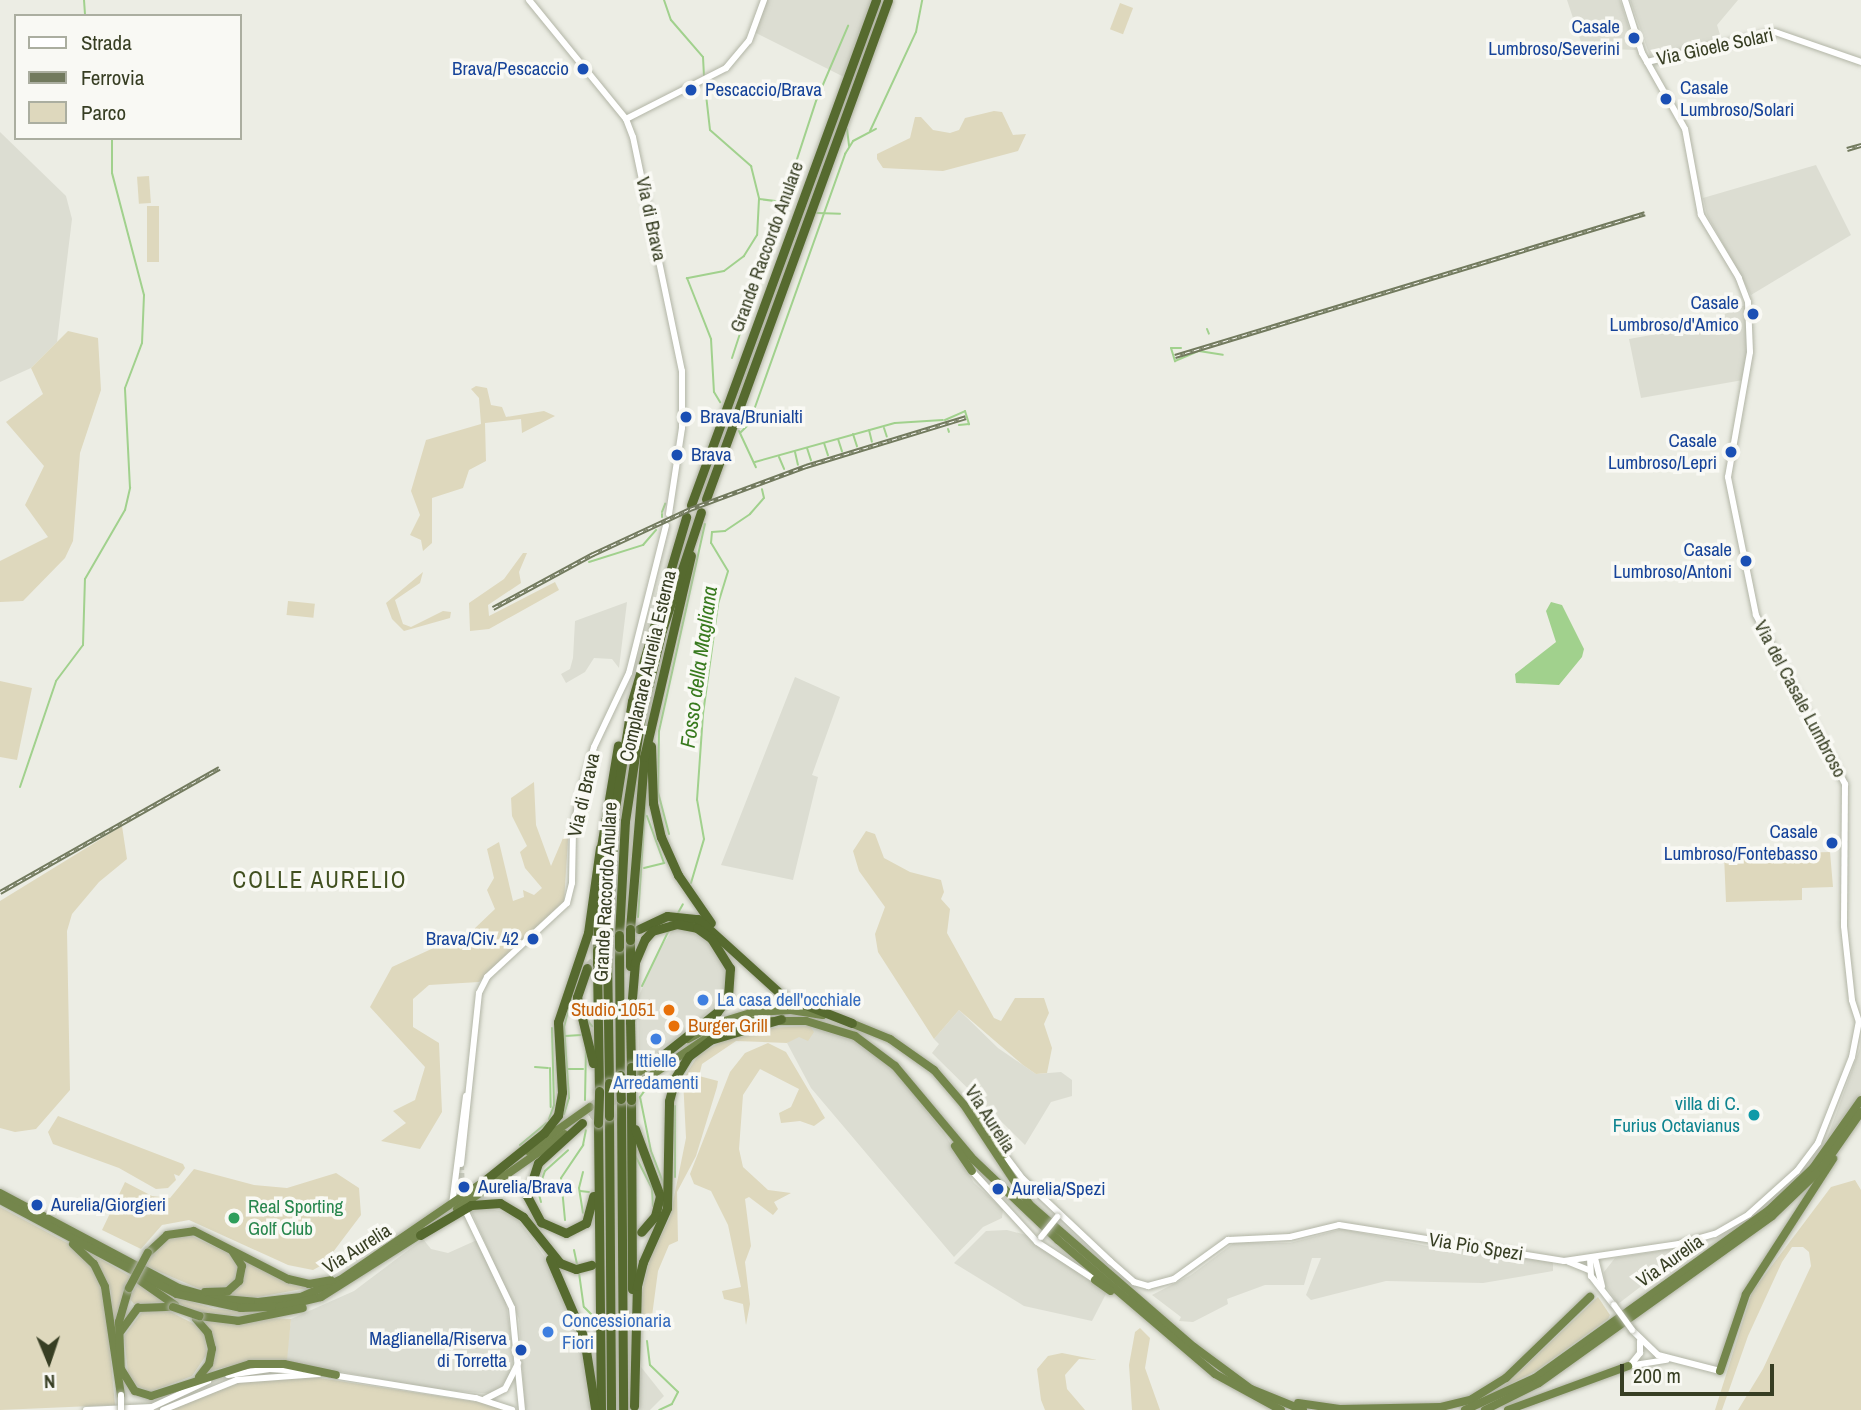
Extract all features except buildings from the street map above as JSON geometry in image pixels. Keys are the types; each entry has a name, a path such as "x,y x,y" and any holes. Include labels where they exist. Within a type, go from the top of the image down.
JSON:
{"highway":[{"name":"Grande Raccordo Anulare","path":"691,505 876,0"},
{"name":"Grande Raccordo Anulare","path":"706,499 888,0"},
{"name":"Grande Raccordo Anulare","path":"623,1410 619,935 625,821 639,726 662,630 700,515"},
{"name":"Complanare Aurelia Esterna","path":"634,1408 631,1103 635,1069 630,1022 629,940 634,929 637,812 655,700 700,515"},
{"name":"Grande Raccordo Anulare","path":"611,1410 607,943 615,808 632,701 686,517"},
{"path":"655,700 650,757 656,820 678,875 716,930 781,995 852,1023"},
{"path":"484,1181 544,1133 558,1115 562,1098 559,1017 588,933 612,772 632,701"},
{"path":"598,1087 577,1000 578,985 592,966 597,950 600,848"},
{"path":"634,929 683,920 716,930"},
{"path":"654,1062 717,1012 732,985 729,965 715,942 683,920"},
{"path":"630,1022 637,953 648,935 662,923"},
{"path":"592,966 598,1087 592,1124 591,1215 572,1232 551,1229 531,1209 527,1184 542,1158 592,1124"},
{"name":"Via Aurelia","path":"635,1069 654,1062 703,1030 747,1014 791,1010 852,1023 885,1036 920,1058 964,1105 1033,1208 1211,1362 1264,1396 1304,1410"},
{"path":"634,1408 637,1286 643,1262 667,1209 669,1101 676,1078 689,1056 710,1040 781,1019"},
{"name":"Via Aurelia","path":"640,1083 711,1035 751,1021 781,1019 825,1025 862,1041 895,1066 943,1125 1006,1193 1224,1381 1281,1410"},
{"name":"Via Aurelia","path":"1465,1410 1535,1378 1769,1210 1813,1168 1861,1100"},
{"path":"631,1103 638,1144 660,1196 655,1216 641,1232"},
{"path":"964,1105 1004,1154"},
{"name":"Via Aurelia","path":"0,1191 179,1288 229,1301 275,1301 318,1291 357,1270 590,1107"},
{"name":"Via Aurelia","path":"1485,1410 1539,1383 1763,1224 1807,1186 1861,1112"},
{"path":"592,1124 598,1410"},
{"name":"Via Aurelia","path":"0,1200 185,1297 234,1308 302,1303 349,1282 564,1135 592,1124"},
{"path":"943,1125 972,1171"},
{"path":"1720,1371 1746,1294 1813,1196 1846,1133"},
{"path":"420,1234 471,1205 494,1202 523,1217 546,1251 584,1338 598,1410"},
{"path":"29,1216 76,1246 100,1273 107,1292 112,1359 121,1395"},
{"path":"121,1395 118,1344 128,1291 148,1253 161,1238 178,1231 201,1232 295,1282 323,1283 357,1270"},
{"path":"179,1288 214,1293 235,1286 242,1266 226,1245"},
{"path":"546,1251 568,1267 588,1266"},
{"path":"111,1260 174,1306 198,1317 233,1321 281,1313 325,1300 349,1282"},
{"path":"1095,1280 1148,1317"},
{"path":"128,1291 128,1301 138,1308 174,1306"},
{"path":"1264,1396 1329,1409 1460,1403 1506,1378 1590,1297"},
{"path":"118,1344 125,1320 138,1308"},
{"path":"196,1379 206,1368 212,1349 206,1330 198,1317"},
{"path":"121,1369 135,1391 148,1396 237,1366 270,1363 336,1375"},
{"path":"1508,1410 1628,1366"}],"street":[{"name":"Via di Brava","path":"529,0 626,118 639,161 682,371 681,440 669,514"},
{"path":"626,118 711,77 747,44 764,0"},
{"name":"Via del Casale Lumbroso","path":"1625,0 1647,62 1684,126 1701,215 1739,278 1748,302 1751,352 1728,486 1760,627 1844,783 1845,932 1852,1002 1860,1021 1854,1052 1825,1129 1802,1165"},
{"name":"Via Gioele Solari","path":"1647,62 1777,32 1861,62"},
{"name":"Via di Brava","path":"452,1205 470,1084 475,1014 482,985 559,915 569,897 573,830 582,787 600,734 626,684 666,526"},
{"name":"Via Aurelia","path":"1004,1154 1023,1179 1059,1214 1140,1285"},
{"name":"Via Pio Spezi","path":"1140,1285 1171,1280 1230,1239 1290,1237 1339,1225 1564,1261 1679,1244 1720,1232 1760,1205 1802,1165"},
{"path":"972,1171 1039,1240 1095,1280"},
{"path":"466,1212 511,1303 522,1410"},
{"path":"1039,1240 1059,1214"},
{"path":"1600,1269 1611,1255"},
{"path":"1593,1258 1600,1269 1606,1294"},
{"path":"1593,1258 1590,1297 1606,1294"},
{"path":"1564,1261 1590,1273 1639,1340 1655,1354 1720,1371"},
{"path":"1628,1366 1639,1356 1639,1340"},
{"path":"1628,1366 1672,1360"},
{"path":"484,1400 503,1391 519,1361"},
{"path":"86,1410 152,1407 208,1381 244,1371 277,1369 336,1375 484,1400 512,1410"},
{"path":"163,1410 214,1386 251,1377 336,1375"},
{"path":"503,1391 521,1397"},
{"path":"121,1395 121,1410"},
{"path":"504,1405 521,1397"}],"shaded area":[{"path":"764,0 876,0 846,78 754,32"},
{"path":"1567,0 1620,0 1636,50 1583,48"},
{"path":"1630,0 1738,0 1717,25 1722,41 1650,56"},
{"path":"0,132 66,196 72,219 57,342 31,368 0,382"},
{"path":"1816,165 1851,235 1751,295 1707,215 1703,198"},
{"path":"1745,305 1748,344 1743,380 1641,398 1629,339 1696,327"},
{"path":"627,602 619,668 612,659 594,658 585,672 566,683 561,674 570,669 573,658 575,621"},
{"path":"1551,602 1562,605 1584,649 1582,657 1559,685 1516,683 1515,674 1556,642 1546,611"},
{"path":"795,677 840,697 812,775 818,777 793,880 721,865"},
{"path":"674,928 691,929 709,941 726,968 725,995 693,1027 639,1064 638,998 658,951"},
{"path":"959,1010 998,1048 1036,1074 1061,1072 1072,1080 1072,1096 1051,1102 1025,1145 932,1053 939,1044 934,1039"},
{"path":"810,1026 849,1037 893,1068 944,1133 974,1183 1003,1209 1002,1218 983,1227 954,1257 811,1088 787,1043"},
{"path":"1861,1035 1861,1094 1827,1139 1860,1048"},
{"path":"480,1207 514,1214 544,1256 577,1326 593,1410 525,1410 519,1319 471,1211"},
{"path":"1342,1229 1427,1246 1553,1262 1553,1271 1483,1283 1386,1281 1311,1300 1306,1295 1321,1258 1312,1258 1304,1285 1265,1285 1227,1299 1228,1304 1193,1322 1179,1321 1181,1317 1152,1295 1191,1275 1235,1242 1290,1243"},
{"path":"1007,1230 1026,1235 1108,1290 1092,1321 1024,1306 954,1263 986,1231"},
{"path":"423,1239 431,1249 448,1253 477,1240 505,1296 514,1357 509,1377 494,1394 431,1389 286,1361 291,1319 354,1291"},
{"path":"1695,1245 1618,1304 1605,1285 1604,1272 1615,1258"},
{"path":"641,1367 664,1396 650,1410 638,1410"}],"green space":[{"path":"1120,3 1133,8 1123,34 1110,29"},
{"path":"994,111 1002,112 1013,135 1026,134 1018,151 943,171 883,168 877,159 877,154 910,138 915,117 921,117 933,130 950,133 959,130 965,118"},
{"path":"149,176 151,203 139,204 137,177"},
{"path":"147,206 159,206 159,262 147,262"},
{"path":"68,331 98,338 101,390 80,453 73,541 65,558 23,601 0,602 0,561 48,537 25,505 44,466 6,422 43,394 31,368"},
{"path":"476,386 487,388 491,405 502,407 506,417 544,411 555,416 522,433 521,419 485,423 486,461 469,470 463,488 432,498 432,543 423,551 421,540 410,535 420,515 411,491 426,440 481,424 479,398 471,389"},
{"path":"523,553 527,553 519,572 521,583 488,605 489,616 555,582 559,590 489,629 470,631 469,603 504,579"},
{"path":"423,572 420,583 395,600 403,624 411,627 443,611 451,612 450,618 404,631 392,619 386,603"},
{"path":"288,601 315,604 313,618 287,615"},
{"path":"0,681 32,688 17,760 0,757"},
{"path":"534,782 536,825 551,866 569,824 564,902 479,982 429,985 413,999 413,1027 439,1043 442,1112 420,1149 381,1141 406,1123 393,1111 415,1100 425,1067 370,1007 392,967 473,930 495,909 487,890 494,878 487,849 499,842 513,901 524,897 523,890 534,895 542,888 525,868 520,852 527,846 512,816 511,798"},
{"path":"122,826 127,859 99,882 72,914 67,931 70,1090 36,1129 15,1132 0,1128 0,901"},
{"path":"866,831 875,834 884,858 910,872 941,880 944,892 941,899 950,909 947,933 994,1018 1001,1021 1015,998 1044,998 1049,1013 1044,1024 1052,1048 1047,1073 1036,1074 1023,1065 959,1010 934,1039 878,952 875,934 885,907 859,871 853,851"},
{"path":"1830,852 1833,887 1802,888 1802,900 1726,902 1724,855"},
{"path":"810,1026 814,1032 808,1041 799,1037 787,1043 736,1041 702,1064 699,1076 718,1081 717,1087 696,1156 677,1192 678,1241 669,1245 658,1271 650,1331 640,1317 642,1293 649,1260 670,1217 686,1138 683,1079 699,1054 723,1041 765,1028"},
{"path":"768,1043 786,1052 825,1118 814,1126 800,1121 781,1123 779,1113 791,1107 799,1089 760,1069 743,1095 739,1149 743,1167 768,1190 791,1193 774,1202 778,1209 773,1215 749,1197 745,1199 751,1246 745,1262 750,1304 746,1325 743,1304 724,1299 722,1291 741,1287 728,1225 711,1191 694,1184 690,1174 730,1072 745,1053"},
{"path":"58,1116 183,1164 185,1168 179,1176 174,1174 176,1180 168,1188 156,1189 119,1168 53,1144 48,1132"},
{"name":"Real Sporting Golf Club","path":"194,1169 254,1185 287,1188 336,1173 359,1188 361,1215 324,1264 313,1270 288,1265 189,1220 162,1225 141,1249 102,1230 125,1182 152,1196 170,1198"},
{"path":"1855,1180 1861,1190 1861,1410 1738,1410 1763,1369 1811,1266 1809,1252 1803,1247 1792,1247 1782,1262 1748,1336 1722,1410 1715,1410 1752,1292 1831,1187"},
{"path":"0,1207 71,1245 97,1274 105,1298 115,1405 0,1410"},
{"path":"188,1234 236,1257 240,1274 233,1286 200,1289 146,1266 153,1251 171,1237"},
{"path":"89,1252 131,1277 117,1312 114,1342 111,1291"},
{"path":"246,1261 283,1281 313,1287 253,1298 224,1296 243,1283"},
{"path":"138,1283 164,1302 134,1304 129,1298"},
{"path":"162,1292 214,1309 265,1313 214,1316 188,1309"},
{"path":"1598,1297 1610,1315 1608,1319 1536,1371 1502,1388"},
{"path":"167,1310 198,1326 205,1336 207,1354 192,1376 150,1392 137,1386 128,1373 124,1336 142,1312"},
{"path":"272,1318 291,1319 287,1360 255,1360 209,1371 215,1347 204,1319 231,1324"},
{"path":"1140,1328 1150,1338 1145,1368 1160,1410 1132,1410 1129,1365 1135,1332"},
{"path":"1062,1353 1097,1360 1079,1359 1065,1375 1067,1389 1085,1410 1045,1410 1037,1369 1048,1356"},
{"path":"313,1377 497,1405 506,1410 168,1410 241,1382"}],"waterway":[{"path":"84,0 85,14"},
{"name":"Fosso della Magliana","path":"664,0 671,20 703,57 704,75"},
{"path":"870,131 916,32 922,0"},
{"path":"732,358 816,101 848,26"},
{"name":"Fosso della Magliana","path":"705,86 710,130 751,166 759,199 757,235 744,256 724,271 687,278 711,339 714,392 720,402"},
{"path":"847,129 849,146"},
{"path":"740,433 749,424 845,154 853,141 876,129"},
{"path":"20,787 56,681 83,645 85,579 125,510 130,488 125,388 142,343 144,295 112,173 112,140"},
{"path":"759,199 791,203"},
{"path":"817,213 840,214"},
{"path":"1207,329 1209,334"},
{"path":"1181,348 1171,348 1175,361 1199,351 1223,355"},
{"path":"945,420 965,411 969,424 959,425"},
{"path":"755,462 895,423 943,420"},
{"path":"884,428 887,437"},
{"path":"869,430 872,442"},
{"name":"Fosso della Magliana","path":"739,431 756,467"},
{"path":"853,434 857,446"},
{"path":"838,439 842,451"},
{"path":"824,443 828,455"},
{"path":"807,448 811,460"},
{"path":"795,452 798,465"},
{"path":"779,457 784,469"},
{"name":"Fosso della Magliana","path":"691,883 704,839 697,800 703,714 718,604 728,571 711,543 712,532 725,531 750,514 764,498 762,489"},
{"path":"662,512 665,504"},
{"path":"669,834 658,792 659,731 705,524"},
{"path":"589,562 643,545 656,530"},
{"path":"638,917 647,779"},
{"path":"644,868 664,863 647,816"},
{"name":"Fosso della Magliana","path":"678,913 683,904"},
{"name":"Fosso della Magliana","path":"642,986 669,930"},
{"path":"564,1114 569,1098 564,1027 572,996"},
{"path":"587,1020 592,1026"},
{"path":"549,1119 554,1105 552,1028"},
{"path":"565,1036 581,1035"},
{"name":"Fosso della Magliana","path":"585,1100 586,1049"},
{"path":"535,1067 548,1068"},
{"path":"550,1068 551,1107"},
{"path":"567,1069 583,1069"},
{"path":"648,1086 640,1097 651,1151 664,1185"},
{"path":"675,1106 675,1177"},
{"path":"520,1145 546,1123"},
{"name":"Fosso della Magliana","path":"565,1220 561,1178 583,1145 586,1130"},
{"path":"541,1202 538,1191 545,1171 568,1150"},
{"path":"636,1157 652,1188 653,1206"},
{"path":"583,1172 579,1188 583,1213"},
{"path":"580,1191 589,1192"},
{"name":"Fosso della Magliana","path":"574,1250 577,1264"},
{"name":"Fosso della Magliana","path":"579,1273 584,1307 591,1314"},
{"name":"Fosso della Magliana","path":"647,1341 650,1365 678,1392 672,1404 659,1410"}],"tunnel":[{"path":"587,968 604,951 635,932"},
{"path":"590,1107 634,1076"},
{"path":"590,1117 640,1083"},
{"path":"461,1164 462,1200"}],"railway":[{"path":"1847,149 1861,145"},
{"path":"1175,356 1645,213"},
{"path":"493,608 593,554 690,509 806,466 966,417"},
{"path":"0,892 219,768"}],"place":[{"name":"Casale Lumbroso/Severini","path":"1634,38"},
{"name":"Brava/Pescaccio","path":"583,69"},
{"name":"Pescaccio/Brava","path":"691,90"},
{"name":"Casale Lumbroso/Solari","path":"1666,99"},
{"name":"Casale Lumbroso/d'Amico","path":"1753,314"},
{"name":"Brava/Brunialti","path":"686,417"},
{"name":"Casale Lumbroso/Lepri","path":"1731,452"},
{"name":"Brava","path":"677,455"},
{"name":"Casale Lumbroso/Antoni","path":"1746,561"},
{"name":"Casale Lumbroso/Fontebasso","path":"1832,843"},
{"name":"Brava/Civ. 42","path":"533,939"},
{"name":"La casa dell'occhiale","path":"703,1000"},
{"name":"Studio 1051","path":"669,1010"},
{"name":"Burger Grill","path":"674,1026"},
{"name":"Ittielle Arredamenti","path":"656,1039"},
{"name":"villa di C. Furius Octavianus","path":"1754,1115"},
{"name":"Aurelia/Brava","path":"464,1187"},
{"name":"Aurelia/Spezi","path":"998,1189"},
{"name":"Aurelia/Giorgieri","path":"37,1205"},
{"name":"Real Sporting Golf Club","path":"234,1218"},
{"name":"Concessionaria Fiori","path":"548,1332"},
{"name":"Maglianella/Riserva di Torretta","path":"521,1350"}],"district":[{"name":"COLLE AURELIO","path":"320,880"}]}
